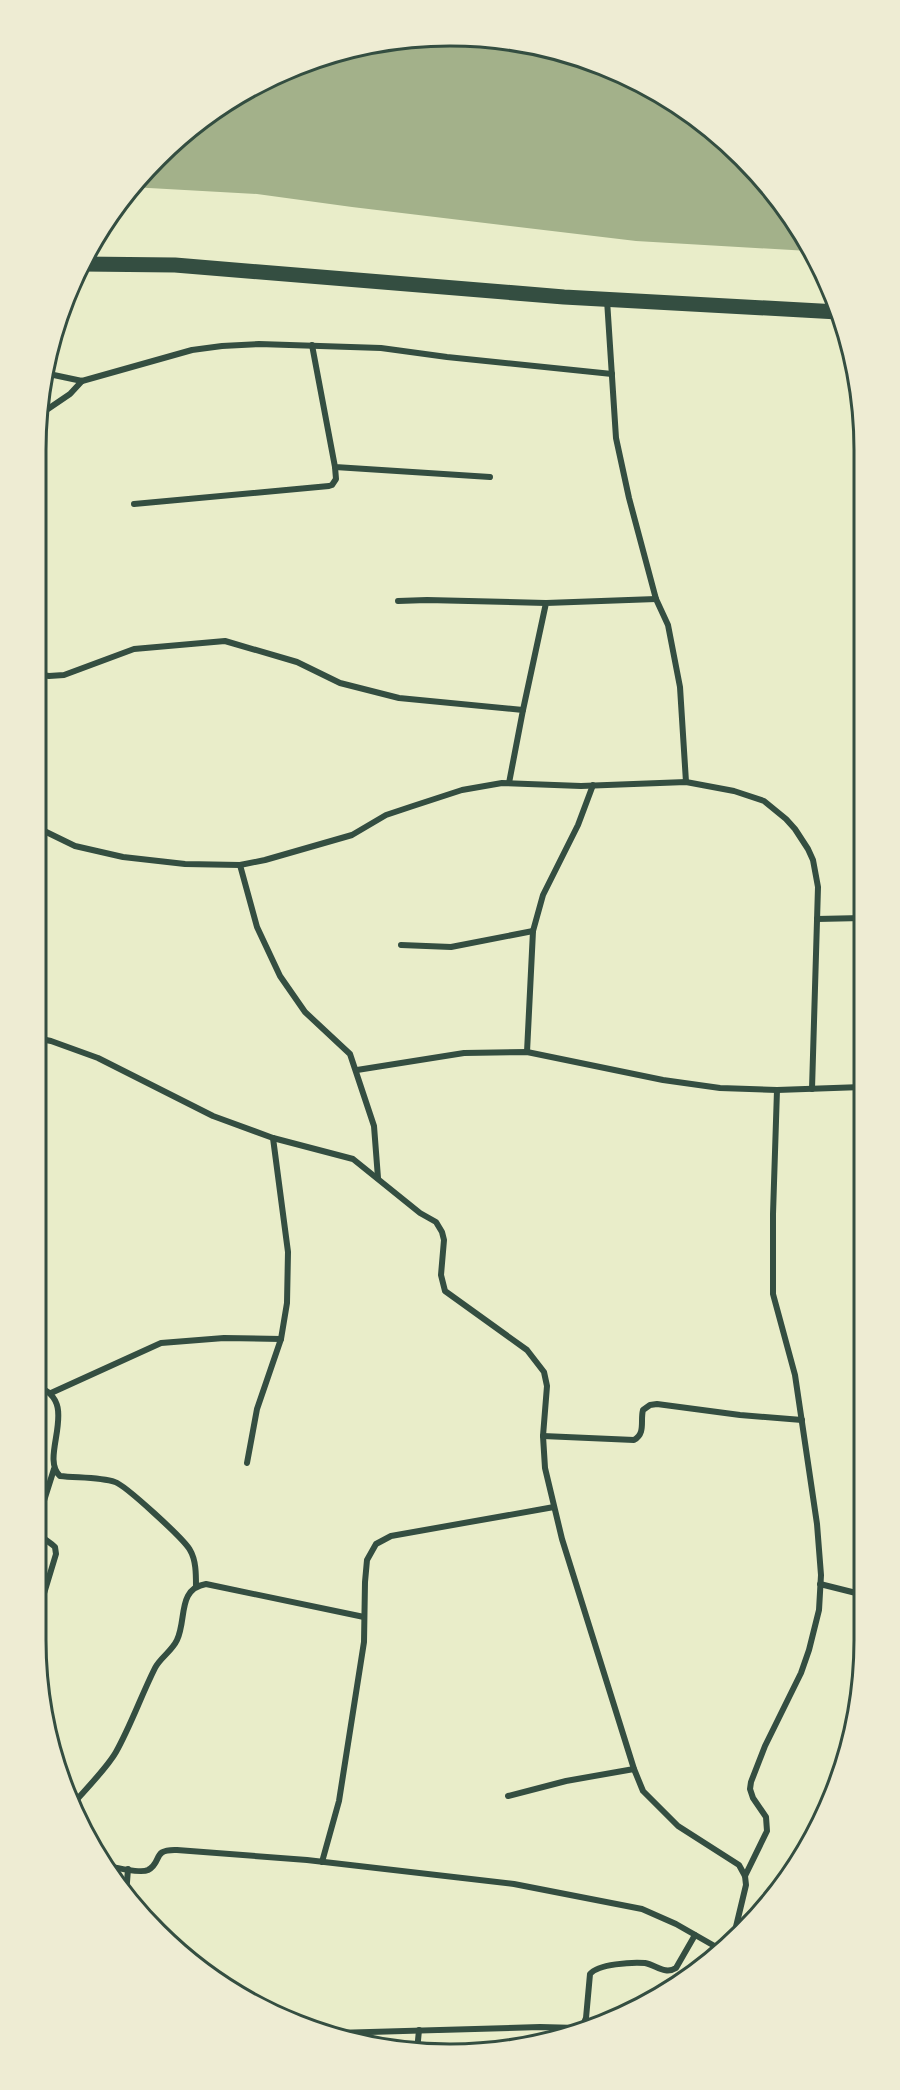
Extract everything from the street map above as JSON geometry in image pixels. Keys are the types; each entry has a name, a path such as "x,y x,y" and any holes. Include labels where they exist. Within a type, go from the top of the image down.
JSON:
{"main road":[{"path":"92,264 185,266 564,297 829,311"}],"street":[{"path":"607,299 618,448 656,599 668,625 680,687 686,782"},
{"path":"53,375 82,381 192,350 222,346 312,345 381,348 612,374"},
{"path":"134,504 332,485 336,479 335,467 312,345"},
{"path":"49,408 70,394 82,381"},
{"path":"335,467 490,477"},
{"path":"398,602 427,600 546,603 656,599"},
{"path":"509,783 546,603"},
{"path":"46,676 64,675 134,649 225,640 297,662 340,683 399,698 523,710"},
{"path":"46,832 75,846 123,857 185,864 240,865 352,835 386,815 462,790 509,783 593,785 686,782 734,791 764,801 795,829 813,860 818,887 812,1089"},
{"path":"527,1052 533,931 543,895 578,825 593,785"},
{"path":"240,865 257,927 280,976 305,1012 350,1054 374,1126 378,1178"},
{"path":"817,919 854,918"},
{"path":"401,945 451,947 533,931"},
{"path":"46,1040 98,1058 213,1116 273,1138 353,1159 420,1213 435,1222 442,1232 444,1252 441,1275 445,1291 527,1350 544,1372 547,1386 543,1436 545,1468 562,1539 634,1769 643,1791 678,1826 740,1865 746,1885 737,1923"},
{"path":"357,1070 464,1053 527,1052 663,1080 720,1088 777,1090 854,1087"},
{"path":"745,1876 761,1845 767,1826 764,1812 753,1798 750,1789 751,1782 765,1746 801,1672 819,1610 817,1524 802,1420 795,1375 773,1294 777,1090"},
{"path":"247,1463 257,1409 281,1339 287,1303 288,1252 273,1138"},
{"path":"51,1394 165,1342 224,1338 281,1339"},
{"path":"46,1391 51,1394 59,1411 54,1469 46,1494"},
{"path":"543,1436 634,1440 641,1436 643,1410 650,1405 657,1404 740,1415 802,1420"},
{"path":"54,1469 60,1476 115,1482 127,1489 189,1548 195,1563 196,1586"},
{"path":"322,1862 339,1801 364,1642 365,1582 368,1560 376,1544 391,1536 554,1507"},
{"path":"46,1540 56,1547 46,1587"},
{"path":"79,1797 116,1753 156,1666 179,1636 186,1596 196,1586 206,1584 364,1617"},
{"path":"820,1584 854,1592"},
{"path":"508,1796 566,1781 634,1769"},
{"path":"117,1867 145,1872 151,1869 159,1853 165,1849 322,1862 514,1884 642,1909 676,1924 713,1945"},
{"path":"127,1882 128,1869"},
{"path":"585,2020 590,1974 594,1969 602,1966 638,1963 663,1970 673,1970 695,1935"},
{"path":"366,2035 418,2030 562,2028"},
{"path":"417,2042 418,2030"}],"shaded area":[{"path":"424,47 476,47 529,54 554,60 604,77 652,101 696,130 735,165 770,204 800,251 636,241 257,194 144,188 204,130 248,101 296,77 371,54"}]}
